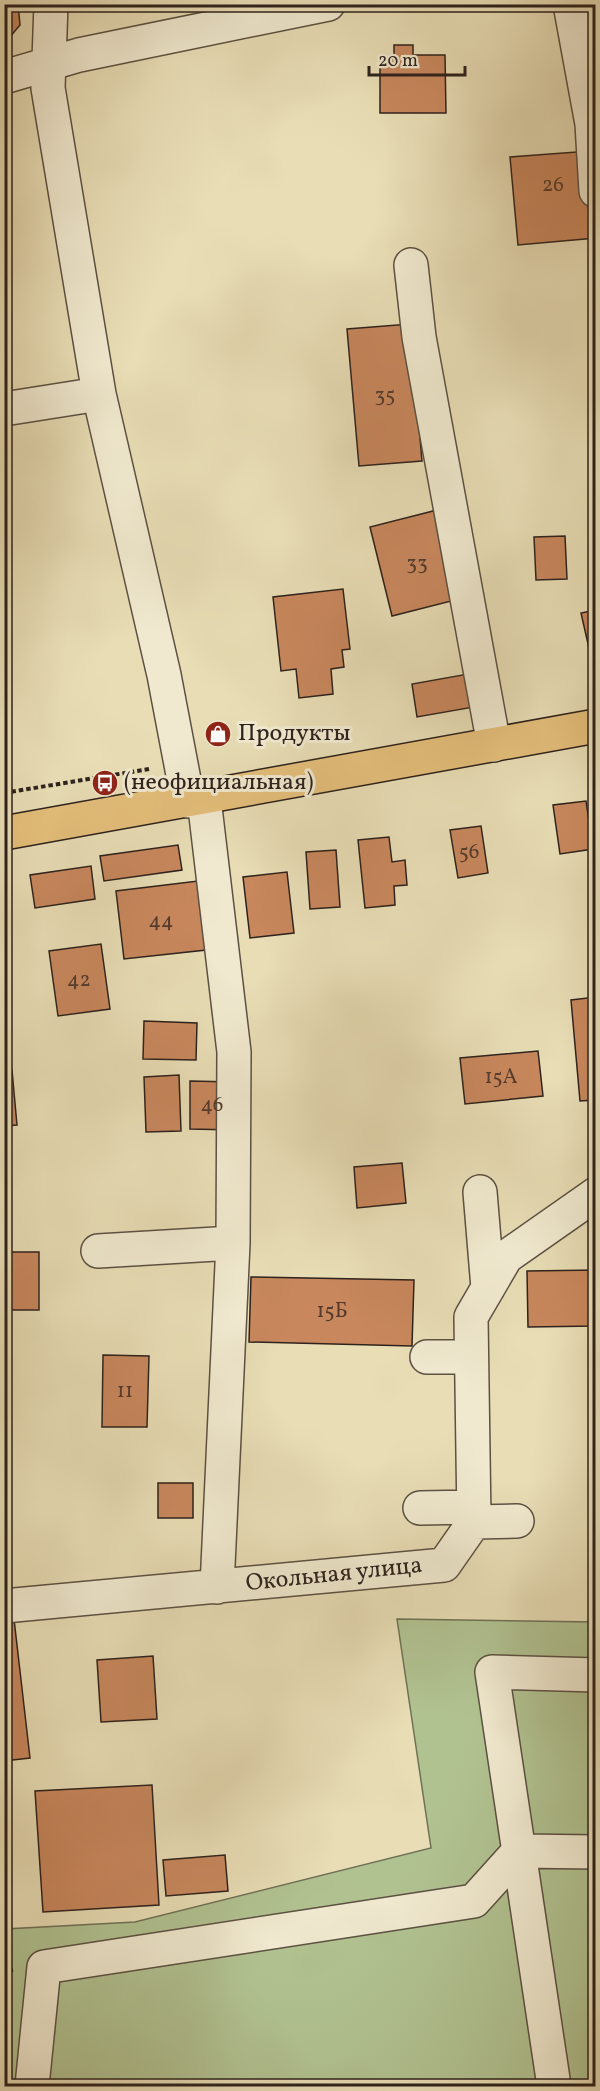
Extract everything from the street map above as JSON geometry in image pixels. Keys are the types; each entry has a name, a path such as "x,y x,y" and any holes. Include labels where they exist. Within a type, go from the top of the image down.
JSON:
{"main road":[{"path":"4,833 596,726"}],"street":[{"path":"51,4 48,88 99,394 164,675 181,764 196,800 234,1052 233,1243 217,1587"},
{"path":"4,77 79,55 328,4"},
{"path":"570,4 592,124 596,191"},
{"path":"411,265 423,360 494,745"},
{"path":"4,409 99,394"},
{"path":"474,1514 471,1317 506,1257 557,1231 589,1189"},
{"path":"480,1192 488,1288"},
{"path":"98,1251 233,1243"},
{"path":"428,1357 471,1357"},
{"path":"420,1508 517,1521"},
{"name":"Окольная улица","path":"4,1606 444,1565 474,1514"},
{"path":"217,1587 241,1547"},
{"path":"554,2086 492,1672 596,1675"},
{"path":"32,2086 44,1967 474,1901 519,1851 596,1852"}],"path":[{"path":"4,793 181,764"}],"green space":[{"path":"397,1619 595,1622 595,2086 5,2086 5,1929 135,1922 431,1848"}],"building":[{"path":"4,4 18,4 20,25 4,44"},
{"path":"394,45 413,45 413,55 445,55 446,113 380,113 380,59 394,59"},
{"path":"590,151 596,238 518,245 510,157"},
{"path":"410,324 422,461 359,466 347,329"},
{"path":"441,509 463,598 392,616 370,527"},
{"path":"565,536 567,579 536,580 534,537"},
{"path":"343,589 350,649 342,650 344,667 331,669 333,694 299,698 296,669 281,671 273,597"},
{"path":"596,610 596,656 591,657 581,613"},
{"path":"468,674 474,707 417,717 412,684"},
{"path":"586,801 593,849 560,854 553,805"},
{"path":"481,826 488,873 458,878 450,830"},
{"path":"389,837 392,862 405,860 407,885 394,886 395,905 365,908 358,840"},
{"path":"178,845 182,870 104,881 100,856"},
{"path":"336,850 340,907 310,909 306,852"},
{"path":"91,866 95,899 35,908 30,875"},
{"path":"287,872 294,933 250,938 243,877"},
{"path":"198,881 206,950 124,959 116,891"},
{"path":"101,944 110,1009 58,1016 49,951"},
{"path":"596,997 596,1100 580,1101 571,1000"},
{"path":"144,1021 197,1023 196,1060 143,1059"},
{"path":"538,1051 543,1096 465,1104 460,1058"},
{"path":"12,1070 17,1125 4,1126 4,1071"},
{"path":"179,1075 181,1131 146,1132 144,1077"},
{"path":"190,1081 234,1082 234,1130 190,1129"},
{"path":"402,1163 406,1203 357,1208 354,1167"},
{"path":"4,1252 39,1252 39,1310 4,1310"},
{"path":"596,1270 596,1326 528,1327 527,1271"},
{"path":"251,1277 414,1280 412,1346 249,1342"},
{"path":"103,1355 149,1356 147,1427 102,1427"},
{"path":"158,1483 193,1483 193,1518 158,1518"},
{"path":"14,1619 30,1758 4,1761 4,1620"},
{"path":"153,1656 157,1719 101,1722 97,1660"},
{"path":"152,1785 159,1905 43,1912 35,1791"},
{"path":"225,1855 228,1891 166,1896 163,1860"}],"place":[{"name":"Продукты","path":"218,734"},
{"name":"(неофициальная)","path":"105,783"}]}
